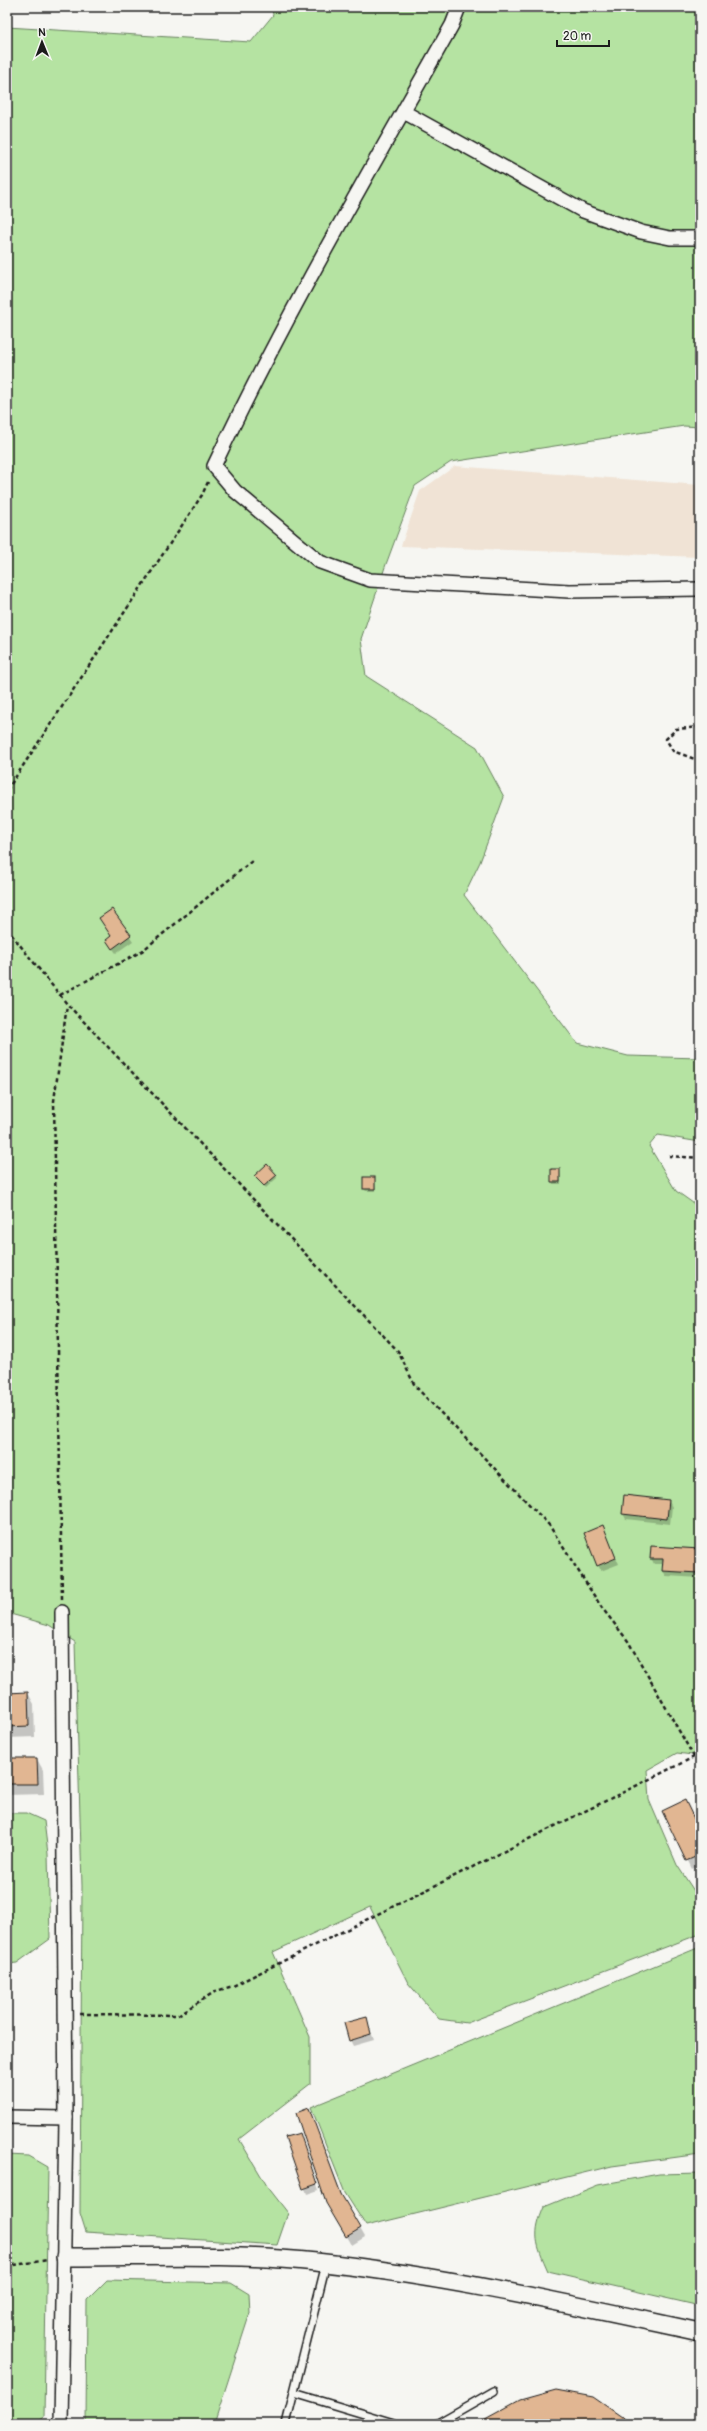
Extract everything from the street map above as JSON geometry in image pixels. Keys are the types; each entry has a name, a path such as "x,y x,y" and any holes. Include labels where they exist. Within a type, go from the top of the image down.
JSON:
{"street":[{"path":"459,7 452,26 291,311 255,379 214,466 235,491 320,562 370,580 569,591 700,589"},
{"path":"404,112 583,211 641,232 670,238 700,238"},
{"path":"61,2424 65,2257 66,2118 62,1612"},
{"path":"7,2117 66,2118"},
{"path":"65,2257 190,2256 326,2264 418,2277 548,2300 700,2332"}],"lane":[{"path":"286,2424 326,2264"},
{"path":"436,2424 494,2391"},
{"path":"294,2393 397,2424"}],"path":[{"path":"7,790 202,495 214,466"},
{"path":"700,728 676,729 666,739 673,752 700,760"},
{"path":"60,995 142,951 252,861"},
{"path":"7,929 67,1004 398,1351 415,1386 549,1525 602,1608 628,1640 694,1757 700,1762"},
{"path":"62,1612 54,1100 67,1004"},
{"path":"669,1156 700,1158"},
{"path":"65,2015 178,2015 216,1991 233,1986 694,1757"},
{"path":"7,2266 65,2257"}],"shaded area":[{"path":"455,466 700,485 700,557 401,546 420,491"}],"green space":[{"path":"272,7 700,7 700,427 684,426 451,462 415,486 385,567 361,639 366,676 477,747 504,797 480,862 464,895 577,1043 628,1056 700,1058 700,1142 658,1135 649,1146 676,1191 700,1208 700,1756 677,1753 647,1770 649,1800 677,1865 700,1900 700,1934 467,2023 439,2019 408,1983 370,1907 273,1952 310,2037 310,2084 239,2139 267,2186 288,2213 277,2245 86,2232 80,2213 82,1886 75,1642 49,1625 7,1613 7,27 251,42 273,15"},
{"path":"7,1813 26,1813 44,1821 48,1854 50,1939 17,1963 7,1964"},
{"path":"700,1947 700,2154 612,2166 366,2226 345,2193 311,2107"},
{"path":"7,2155 29,2156 48,2167 44,2417 36,2424 7,2424"},
{"path":"700,2173 700,2306 548,2271 538,2246 537,2239 538,2225 544,2207 598,2185 659,2174"},
{"path":"107,2280 231,2283 249,2294 250,2313 214,2424 86,2424 87,2300"}],"building":[{"path":"112,909 131,935 112,949 106,940 111,936 99,918"},
{"path":"267,1164 277,1175 264,1186 254,1176"},
{"path":"551,1169 560,1169 560,1182 551,1182"},
{"path":"363,1177 375,1177 375,1189 363,1189"},
{"path":"624,1495 669,1500 667,1519 622,1514"},
{"path":"603,1525 616,1558 597,1566 584,1533"},
{"path":"651,1546 700,1549 699,1573 662,1571 663,1559 650,1559"},
{"path":"28,1692 29,1726 7,1727 7,1693"},
{"path":"7,1758 37,1758 38,1784 7,1784"},
{"path":"685,1800 700,1831 700,1855 686,1861 662,1811"},
{"path":"367,2017 371,2034 349,2041 344,2023"},
{"path":"309,2108 341,2194 361,2228 346,2237 326,2203 296,2113"},
{"path":"300,2133 317,2184 303,2189 285,2137"},
{"path":"556,2390 593,2397 622,2417 628,2424 476,2424 520,2400"}]}
